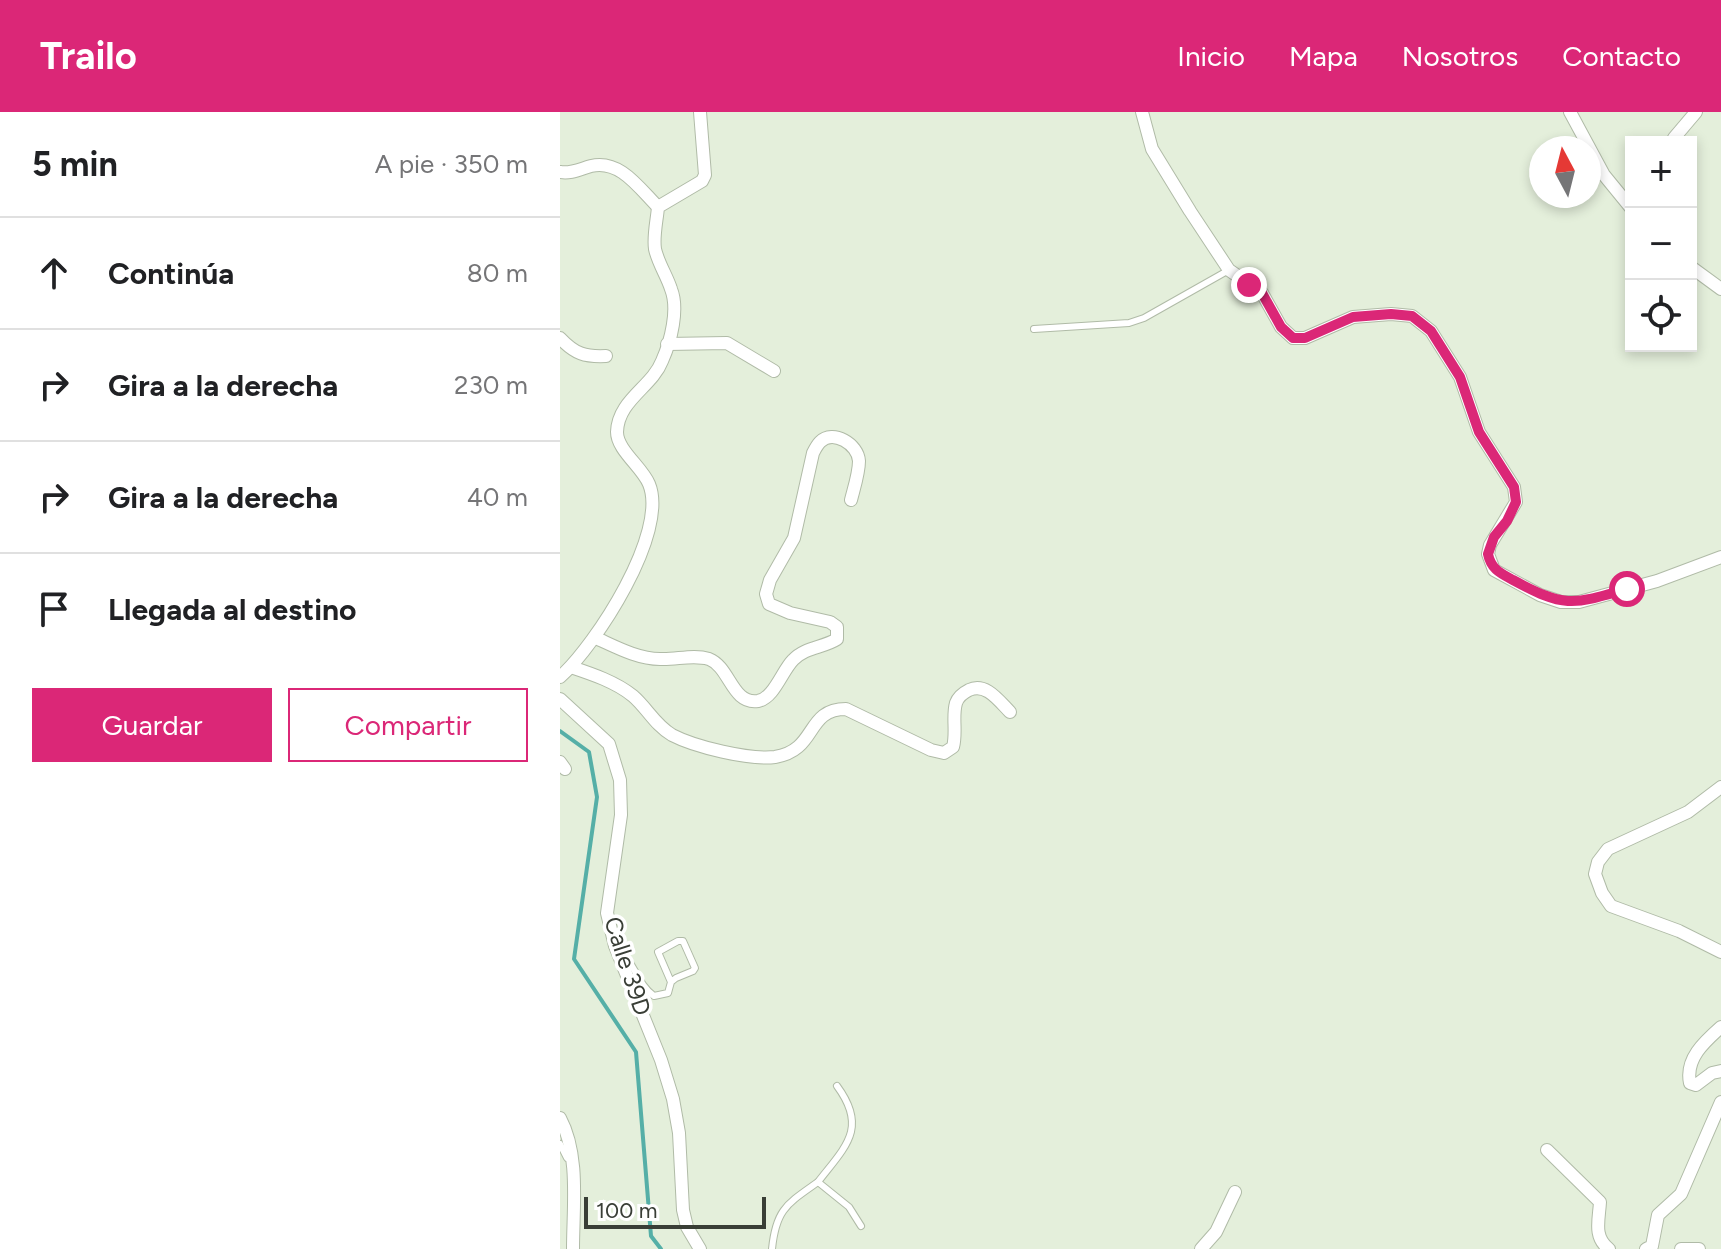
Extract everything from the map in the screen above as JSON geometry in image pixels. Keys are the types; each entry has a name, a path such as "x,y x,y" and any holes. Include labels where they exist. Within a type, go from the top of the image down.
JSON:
{"street":[{"path":"658,207 705,175 700,112"},
{"path":"1142,112 1152,149 1229,270 1262,293 1281,327 1293,338 1305,338 1353,317 1391,314 1412,316 1431,331 1460,377 1479,432 1514,487 1516,502 1507,521 1494,537 1488,554 1494,570 1540,595 1561,602 1579,602 1657,581 1721,557"},
{"path":"1570,112 1604,175 1625,201"},
{"path":"1676,136 1696,112"},
{"path":"560,172 570,173 607,164 618,168 658,207 655,248 674,302 667,344 656,373 630,399 617,429 620,443 649,484 653,500 652,518 638,560 596,638 560,677"},
{"path":"1697,272 1720,290"},
{"path":"560,338 573,352 586,357 606,356"},
{"path":"667,344 727,343 774,371"},
{"path":"596,638 639,656 659,660 686,657 708,659 721,666 737,693 746,700 759,701 768,695 801,653 837,639 837,627 830,622 790,613 769,604 766,594 770,580 794,538 813,453 820,441 829,437 843,440 854,448 859,459 851,500"},
{"path":"571,667 613,684 633,697 650,718 672,735 711,749 750,755 773,757 793,752 807,741 820,716 831,709 846,709 931,750 944,753 953,747 957,735 956,702 963,693 975,688 988,690 1010,712"},
{"name":"Calle 39D","path":"560,699 593,726 609,744 620,780 621,815 607,913 615,946 661,1060 673,1099 679,1133 683,1210 687,1227 700,1249"},
{"path":"1721,787 1688,812 1608,849 1598,862 1595,874 1611,906 1679,931 1721,952"},
{"path":"1721,1027 1704,1042 1689,1065 1690,1083 1696,1085 1712,1073 1721,1071"},
{"path":"1646,1249 1652,1246 1656,1237 1658,1215 1681,1194 1721,1102"},
{"path":"560,1118 567,1131 573,1169 573,1249"},
{"path":"1547,1150 1600,1202 1597,1233 1600,1242 1609,1249"},
{"path":"1201,1249 1216,1232 1235,1192"},
{"path":"1681,1249 1699,1249"}],"lane":[{"path":"1034,329 1129,323 1144,318 1229,270"},
{"path":"615,946 629,958 654,996 668,993 671,982 658,952 683,941 695,968 671,982"},
{"path":"772,1249 774,1226 783,1207 818,1182 846,1143 853,1127 850,1104 837,1086"},
{"path":"560,1144 573,1169"},
{"path":"818,1182 849,1207 861,1226"}],"waterway":[{"path":"560,731 589,752 597,797 574,959 636,1052 651,1236 661,1249"}],"route":[{"path":"1249,285 1262,293 1281,327 1293,338 1305,338 1353,317 1391,314 1412,316 1431,331 1460,377 1479,432 1514,487 1516,502 1490,545 1488,554 1494,570 1540,595 1561,602 1579,602 1627,589"}]}
